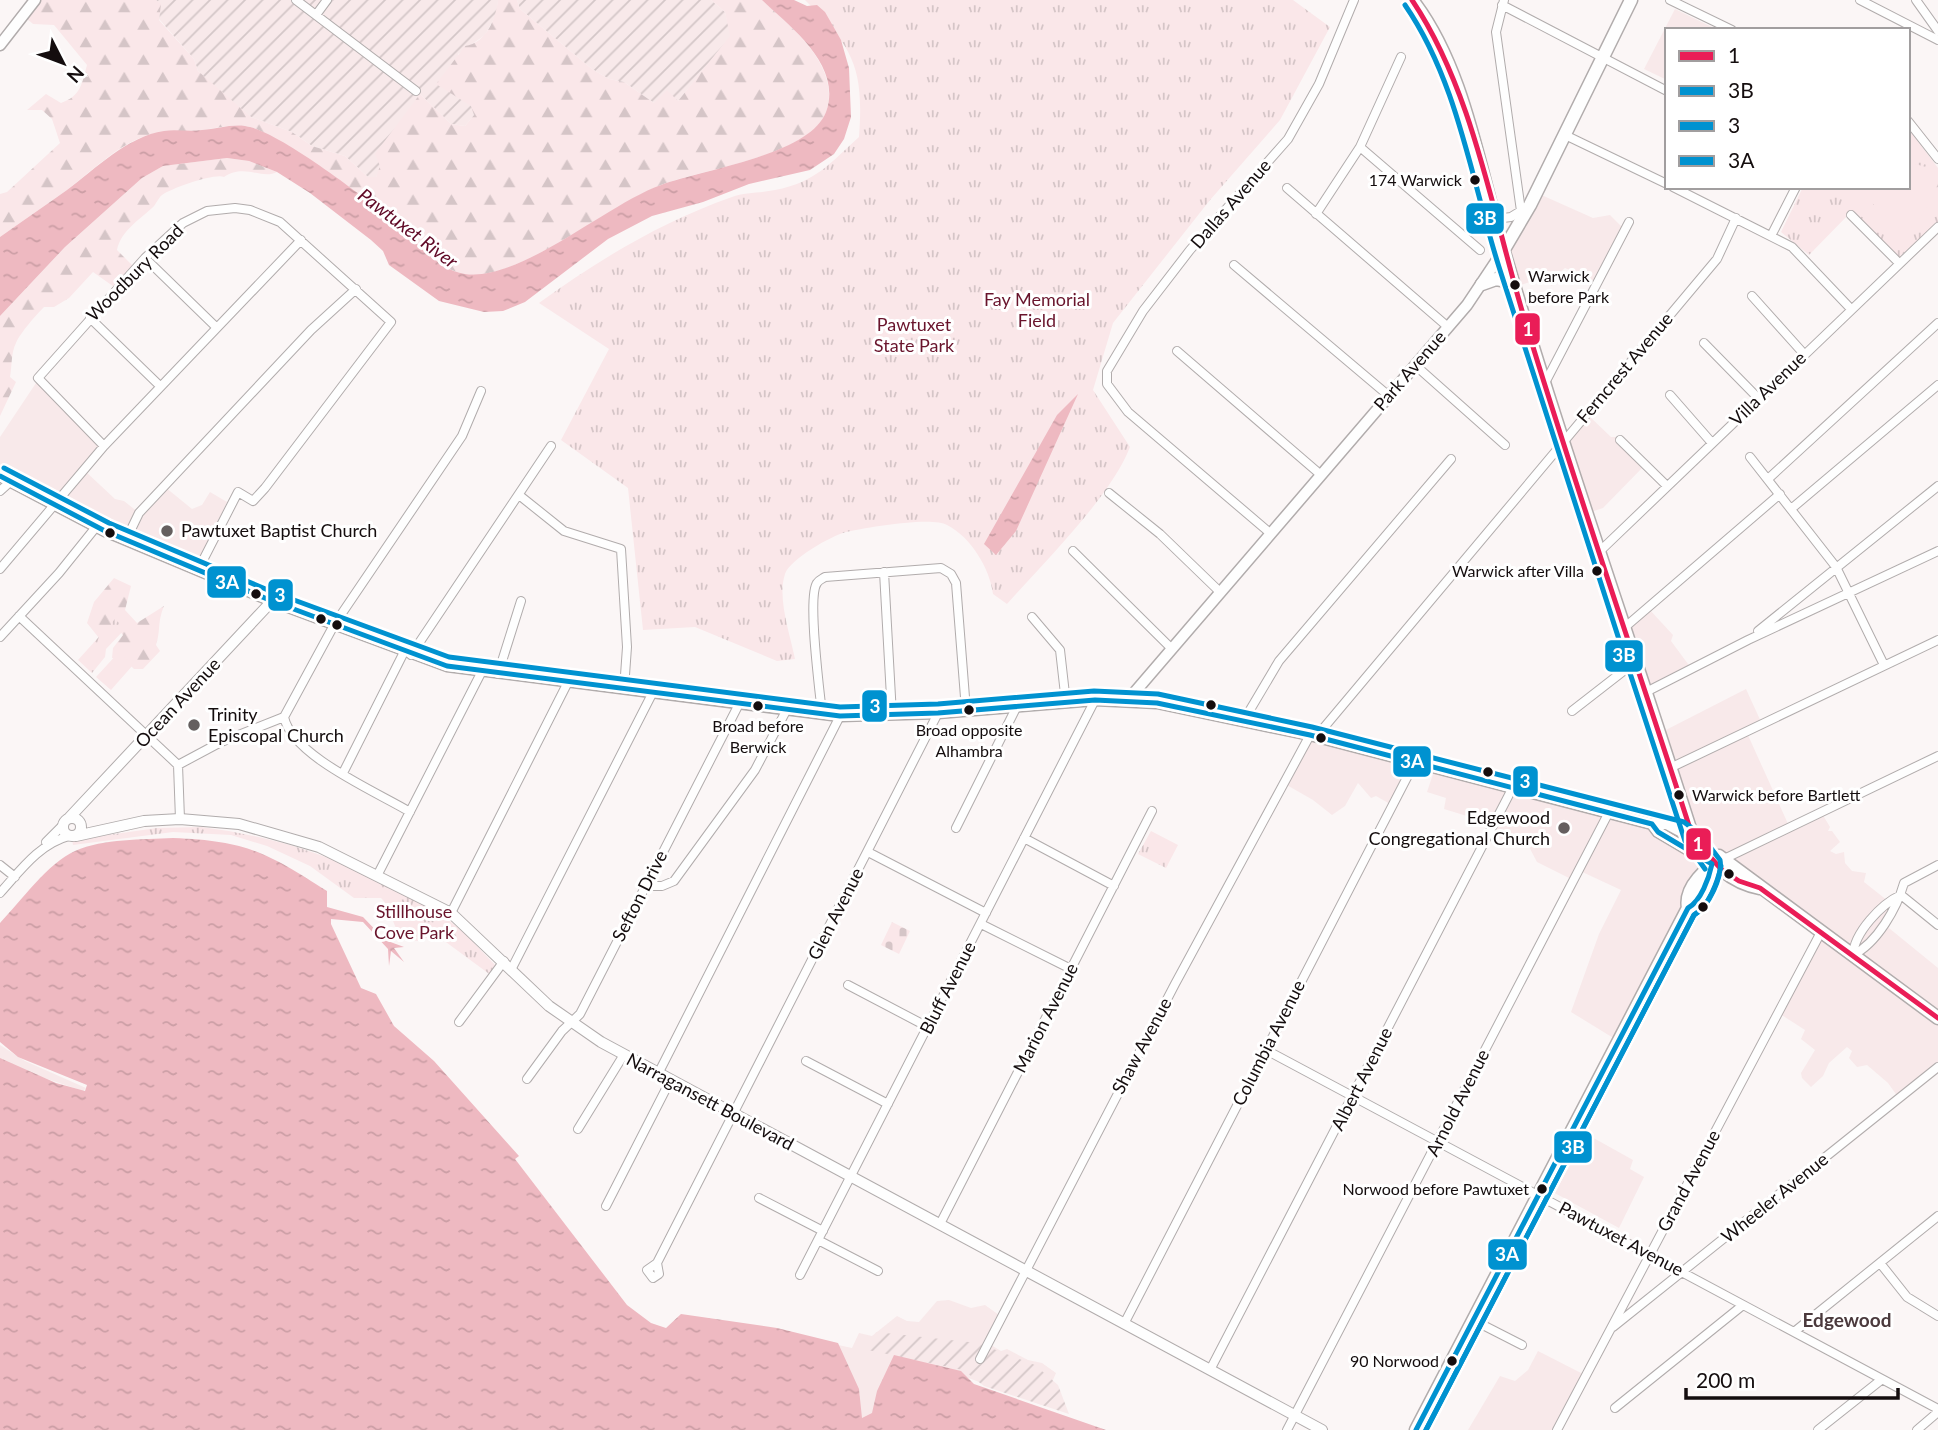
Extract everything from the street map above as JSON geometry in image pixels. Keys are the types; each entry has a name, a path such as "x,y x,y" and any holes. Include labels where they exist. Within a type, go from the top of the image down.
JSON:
{"main road":[{"path":"0,45 35,0"},
{"path":"1412,0 1434,32 1448,62 1503,251 1693,838"},
{"name":"Park Avenue","path":"1128,700 1482,284 1503,251 1565,135 1631,0"},
{"path":"1482,284 1496,279 1513,282"},
{"path":"5,479 96,527 272,601 407,653 481,673 624,688 652,694 840,716 938,713 1095,700 1128,700 1244,720 1651,824 1667,824 1693,838 1715,864"},
{"path":"1651,824 1658,832 1760,888 1938,1018"},
{"path":"1416,1430 1688,908 1695,905 1715,864"}],"street":[{"path":"296,0 416,91"},
{"path":"316,15 327,0"},
{"name":"Dallas Avenue","path":"1270,533 1150,432 1118,400 1107,384 1107,371 1143,312 1190,250 1288,139 1319,84 1354,0"},
{"path":"1670,0 1728,28"},
{"path":"1860,0 1938,40"},
{"path":"1916,0 1938,31"},
{"path":"1495,219 1511,217 1525,208 1496,36 1503,2 1665,90"},
{"path":"1316,214 1360,147 1401,57"},
{"path":"1910,124 1938,159"},
{"path":"1565,135 1665,183"},
{"path":"1360,147 1480,250"},
{"path":"1287,188 1448,327"},
{"path":"1677,189 1772,234 1792,247 1850,309"},
{"path":"1772,234 1795,189"},
{"name":"Woodbury Road","path":"104,446 38,378 145,258 183,223 207,211 235,208 266,214 302,240 391,321 265,488 253,501 238,492 198,570"},
{"path":"1851,215 1898,262"},
{"name":"Ferncrest Avenue","path":"1313,736 1717,259 1736,218"},
{"path":"1545,383 1629,222"},
{"name":"Villa Avenue","path":"1599,552 1898,262 1938,227"},
{"path":"0,569 51,504 104,446 302,240"},
{"path":"145,258 216,327"},
{"path":"1234,265 1389,396"},
{"path":"126,540 133,521 146,505 311,330 356,289"},
{"path":"1752,296 1804,354"},
{"path":"90,318 160,386"},
{"path":"1768,479 1938,323"},
{"path":"1704,343 1758,398"},
{"path":"1177,351 1321,475"},
{"path":"1415,365 1505,445"},
{"path":"1791,509 1938,385"},
{"path":"178,765 221,742 284,717 334,625 462,436 481,391"},
{"path":"1670,395 1712,443"},
{"path":"1620,440 1667,486"},
{"path":"343,773 407,653 551,446"},
{"path":"1749,457 1836,567 1884,665"},
{"path":"1244,720 1279,661 1451,459"},
{"path":"0,491 5,479"},
{"path":"1748,640 1938,486"},
{"path":"1109,493 1163,537 1220,592"},
{"path":"1624,628 1780,494"},
{"path":"519,495 564,531 621,549 627,648 624,688"},
{"path":"1,633 19,617 96,527"},
{"path":"1073,551 1171,649"},
{"path":"1646,692 1748,640 1938,551"},
{"path":"822,714 815,635 814,592 817,583 825,576 941,568 953,577 966,710"},
{"path":"884,572 892,715"},
{"name":"Ocean Avenue","path":"0,893 272,601"},
{"path":"498,674 521,601"},
{"path":"19,617 178,765 180,819"},
{"path":"1032,617 1060,650 1066,703"},
{"path":"1670,768 1938,640"},
{"path":"1572,711 1635,662"},
{"path":"378,874 481,673"},
{"path":"451,913 568,682"},
{"path":"511,970 652,694"},
{"name":"Bluff Avenue","path":"800,1275 1095,700"},
{"name":"Sefton Drive","path":"527,1079 580,1014 739,704"},
{"path":"956,828 1017,706"},
{"path":"646,886 662,886 674,881 755,771 786,711"},
{"name":"Glen Avenue","path":"657,1263 938,713"},
{"path":"658,1074 840,716"},
{"path":"284,717 290,734 297,742 343,773 410,812"},
{"name":"Shaw Avenue","path":"980,1359 1180,975 1313,736"},
{"path":"1715,864 1938,757"},
{"name":"Columbia Avenue","path":"1124,1324 1415,762"},
{"name":"Albert Avenue","path":"1210,1370 1513,787"},
{"name":"Ocean Avenue","path":"38,853 55,840 72,836 80,823 84,804"},
{"name":"Marion Avenue","path":"940,1224 1152,811"},
{"name":"Arnold Avenue","path":"1287,1430 1608,812"},
{"name":"Narragansett Boulevard","path":"72,836 100,829 180,819 265,829 319,847 378,874 451,913 571,1023 623,1055 1322,1430"},
{"path":"72,836 63,831 66,821 80,823"},
{"name":"Narragansett Boulevard","path":"80,823 100,829"},
{"path":"1024,838 1114,886"},
{"path":"867,852 986,913"},
{"path":"0,865 15,877"},
{"path":"1853,955 1853,944 1887,901 1900,895 1904,883 1938,865"},
{"path":"1900,895 1938,925"},
{"path":"981,924 1071,969"},
{"name":"Grand Avenue","path":"1557,1430 1821,932"},
{"path":"458,1021 503,961"},
{"path":"848,985 928,1027"},
{"name":"Pawtuxet Avenue","path":"1266,1050 1938,1411"},
{"path":"578,1129 623,1055"},
{"path":"806,1061 888,1104"},
{"name":"Wheeler Avenue","path":"1611,1329 1938,1067"},
{"path":"606,1206 670,1081"},
{"path":"759,1198 823,1231"},
{"path":"1794,1332 1938,1216"},
{"path":"818,1240 878,1271"},
{"path":"1880,1263 1907,1297 1938,1316"},
{"path":"1615,1408 1743,1305"},
{"path":"1474,1320 1522,1345"},
{"path":"1818,1430 1881,1380"},
{"path":"1917,1430 1938,1411"}],"shaded area":[{"path":"156,0 498,0 497,13 485,35 458,54 474,115 465,126 451,124 420,94 376,177 368,177 345,156 312,146 292,132 251,117 219,91 198,71 194,59 159,19 160,4"},
{"path":"517,0 711,0 725,12 731,36 678,101 654,103 624,82 609,79 592,69 520,9"},
{"path":"1675,9 1714,28 1665,28"},
{"path":"1665,28 1665,79 1644,69"},
{"path":"1537,193 1593,218 1610,215 1624,229 1597,282 1565,268 1558,274 1552,286 1541,278 1515,287 1503,252"},
{"path":"38,380 104,446 84,470 115,499 124,501 139,513 165,487 192,509 202,505 210,492 227,502 198,570 12,483 0,490 0,437"},
{"path":"1588,415 1611,437 1618,437 1645,465 1603,508 1588,513 1565,439"},
{"path":"1649,609 1673,635 1671,641 1691,668 1645,691 1628,626"},
{"path":"1746,689 1762,724 1747,733 1789,826 1821,812 1830,827 1828,831 1832,831 1840,842 1830,851 1836,854 1844,852 1845,863 1852,871 1866,873 1864,882 1888,901 1898,898 1884,924 1938,968 1938,1067 1898,1097 1888,1083 1867,1065 1857,1067 1849,1058 1852,1051 1847,1047 1829,1063 1823,1076 1811,1087 1802,1078 1801,1073 1815,1050 1801,1039 1805,1030 1777,1012 1818,932 1718,861 1615,1039 1571,1012 1599,934 1621,890 1578,870 1571,879 1537,862 1528,845 1509,843 1491,832 1493,824 1444,809 1446,798 1427,792 1435,768 1616,815 1660,832 1684,816 1658,734"},
{"path":"1309,739 1415,762 1390,804 1376,796 1371,798 1358,783 1345,806 1332,815 1285,784"},
{"path":"0,1045 25,1061 86,1088 83,1091 6,1065 0,1060"},
{"path":"1581,1131 1633,1160 1630,1169 1644,1177 1619,1228 1551,1191"},
{"path":"949,1300 971,1308 985,1305 999,1315 986,1342 1001,1351 1007,1349 1028,1360 1042,1363 1056,1373 1042,1405 944,1369 877,1407 860,1430 857,1400 860,1395 849,1368 811,1339 852,1348 859,1333 872,1336 897,1316 907,1321 919,1322 937,1301"},
{"path":"876,1332 978,1343 1035,1365 1058,1385 1069,1414 984,1386 963,1370 868,1350"},
{"path":"1538,1351 1583,1374 1555,1430 1468,1430 1500,1376 1515,1381 1528,1370"}],"green space":[{"path":"30,0 156,0 161,4 159,20 194,59 198,71 251,117 292,132 312,146 345,156 368,177 376,177 380,166 375,154 420,94 451,124 465,126 474,115 471,106 436,84 465,46 479,40 489,29 498,0 517,0 520,9 592,69 609,79 624,82 654,103 667,90 678,101 730,36 725,12 711,0 762,0 810,48 827,79 829,95 826,112 816,127 799,140 753,159 661,185 537,255 487,273 465,274 445,266 384,213 322,168 259,130 246,126 161,132 137,139 115,152 0,237 0,194 7,192 60,143 52,119 42,110 27,110 46,94 61,103 73,97 80,88 87,65 54,25 33,24 24,16"},
{"name":"Pawtuxet State Park","path":"805,0 1293,0 1330,27 1280,120 1210,200 1113,323 1093,390 1130,447 1108,487 1075,529 1007,604 993,594 988,574 978,555 964,537 947,525 913,522 839,534 803,555 785,574 783,605 795,659 777,661 695,627 643,630 628,488 561,440 609,349 539,303 608,257 681,218 737,195 789,187 812,177 859,137 860,93 852,61 835,32"},
{"path":"1910,131 1938,168 1938,223 1898,258 1852,211 1809,255 1781,232 1802,189 1910,189"},
{"path":"227,158 249,161 277,172 265,174 239,171 224,177 193,182 162,195 126,232 119,243 117,250 136,269 117,289 93,272 69,298 54,307 44,307 25,329 12,355 10,377 16,382 0,416 0,316 65,247 142,178 163,166"},
{"path":"1910,163 1926,167 1938,178 1932,199 1923,213 1909,230 1902,231 1857,189 1910,189"},
{"path":"114,578 131,586 125,610 137,623 164,606 156,645 160,651 143,669 134,669 125,660 112,658 113,648 123,635 119,630 99,638 87,623 94,602"},
{"path":"115,619 125,629 106,649 105,657 92,673 78,660"},
{"path":"119,652 133,665 111,690 96,677"},
{"name":"Stillhouse Cove Park","path":"201,827 267,839 298,848 330,858 390,885 447,919 498,968 492,976 435,934 418,941 404,939 381,898 354,898 310,866 267,846 231,835 173,832 73,845 72,840 157,828"},
{"path":"1151,831 1178,845 1166,868 1138,854"},
{"path":"892,922 910,931 899,954 881,945"}],"water":[{"path":"762,0 794,0 807,6 817,5 825,12 841,40 849,68 851,117 844,139 834,154 810,170 749,184 703,202 652,216 608,239 525,302 503,311 484,312 439,301 389,265 383,251 371,240 310,193 277,172 249,161 227,158 163,166 142,178 65,247 0,316 0,237 125,146 151,134 169,130 197,131 245,126 260,130 300,152 345,183 396,223 436,260 454,271 465,274 487,273 511,266 563,240 639,195 679,179 777,150 816,127 826,112 829,95 827,78 821,63 799,35"},
{"path":"1078,394 1016,531 996,555 984,544 1057,415"},
{"path":"173,838 220,842 271,858 327,891 327,907 363,917 385,940 404,947 394,948 404,962 391,951 389,966 388,949 363,922 331,919 361,988 376,994 394,1026 434,1061 519,1156 515,1159 627,1305 651,1323 666,1328 681,1314 777,1328 838,1343 859,1389 862,1418 872,1413 877,1391 894,1355 961,1371 974,1384 1106,1430 0,1430 0,1058 56,1083 85,1091 87,1085 18,1057 0,1042 0,923 45,873 75,851 111,842"}],"transit line":[{"name":"1","path":"1412,0 1433,36 1467,115 1546,388 1693,838 1722,870 1739,881 1760,888 1938,1018"},
{"name":"3B","path":"1405,5 1423,35 1451,99 1499,267 1685,841 1705,869"},
{"name":"3","path":"4,468 109,523 275,593 449,657 840,707 938,704 1094,691 1158,694 1312,727 1684,822 1701,835 1720,860 1714,890 1705,905 1694,915 1426,1430"},
{"name":"3A","path":"0,476 105,531 272,601 447,666 840,716 938,713 1095,700 1157,703 1310,735 1652,824 1658,832 1712,864 1704,889 1688,908 1416,1430"},
{"name":"3B","path":"1426,1430 1694,915 1712,893 1721,866"}],"place":[{"name":"174 Warwick","path":"1475,180"},
{"name":"Warwick before Park","path":"1515,285"},
{"name":"Pawtuxet Baptist Church","path":"167,531"},
{"name":"Warwick after Villa","path":"1597,571"},
{"name":"Broad before Berwick","path":"758,706"},
{"name":"Broad opposite Alhambra","path":"969,710"},
{"name":"Trinity Episcopal Church","path":"194,725"},
{"name":"Warwick before Bartlett","path":"1679,795"},
{"name":"Edgewood Congregational Church","path":"1564,828"},
{"name":"Norwood before Pawtuxet","path":"1542,1189"},
{"name":"90 Norwood","path":"1452,1361"}],"district":[{"name":"Edgewood","path":"1847,1320"}],"water label":[{"name":"Pawtuxet River","path":"408,228"}],"park label":[{"name":"Fay Memorial Field","path":"1037,310"}]}
